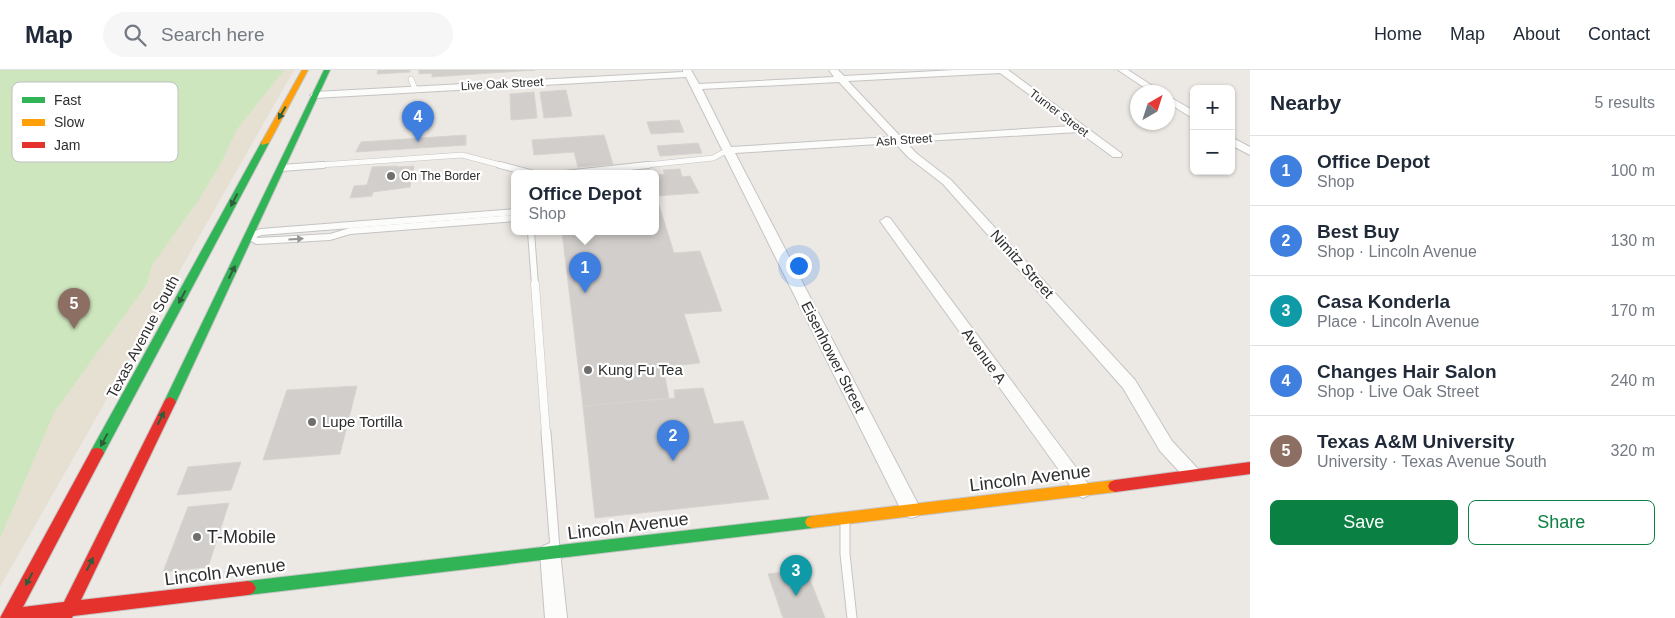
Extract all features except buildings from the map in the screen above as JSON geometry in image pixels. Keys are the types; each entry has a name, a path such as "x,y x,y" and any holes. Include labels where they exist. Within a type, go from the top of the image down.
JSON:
{"main road":[{"name":"Texas Avenue South","path":"8,617 305,70"},
{"path":"66,613 249,236 327,70"},
{"path":"213,239 249,236"},
{"name":"Lincoln Avenue","path":"8,617 66,613 553,552 1083,490 1250,468"}],"street":[{"path":"696,87 838,75 1002,70"},
{"name":"Turner Street","path":"1002,70 1117,155"},
{"path":"1122,70 1146,85"},
{"name":"Live Oak Street","path":"315,95 688,72"},
{"name":"Eisenhower Street","path":"688,72 911,510"},
{"name":"Nimitz Street","path":"838,75 912,155 947,182 1129,384 1166,446 1193,475"},
{"path":"1175,104 1190,113"},
{"name":"Ash Street","path":"728,150 1080,129"},
{"path":"1235,143 1250,152"},
{"name":"Avenue A","path":"886,222 1083,490"},
{"path":"553,552 556,618"}],"lane":[{"path":"411,79 415,89"},
{"path":"601,170 713,158 728,150"},
{"path":"280,168 462,155 519,170"},
{"path":"249,236 261,232 511,212"},
{"path":"249,236 257,241 330,237 350,231 511,218"},
{"path":"531,235 553,552"},
{"path":"845,517 845,554 852,618"}],"shaded area":[{"path":"0,70 294,70 0,587"}],"green space":[{"path":"0,70 284,70 237,129 222,161 198,201 152,265 147,284 55,411 0,538"}],"traffic: fast":[{"path":"170,402 327,70"},
{"path":"97,453 265,143"},
{"path":"248,588 812,522"}],"traffic: slow":[{"path":"265,143 305,70"},
{"path":"812,522 1115,486"}],"traffic: jam":[{"path":"64,618 170,402"},
{"path":"8,618 97,453"},
{"path":"1115,486 1250,468"},
{"path":"9,616 248,588"}],"place":[{"name":"Changes Hair Salon","path":"418,142"},
{"name":"On The Border","path":"391,176"},
{"name":"Office Depot","path":"585,293"},
{"name":"Texas A&M University","path":"74,329"},
{"name":"Kung Fu Tea","path":"588,370"},
{"name":"Lupe Tortilla","path":"312,422"},
{"name":"Best Buy","path":"673,461"},
{"name":"T-Mobile","path":"197,537"},
{"name":"Casa Konderla","path":"796,596"}]}
